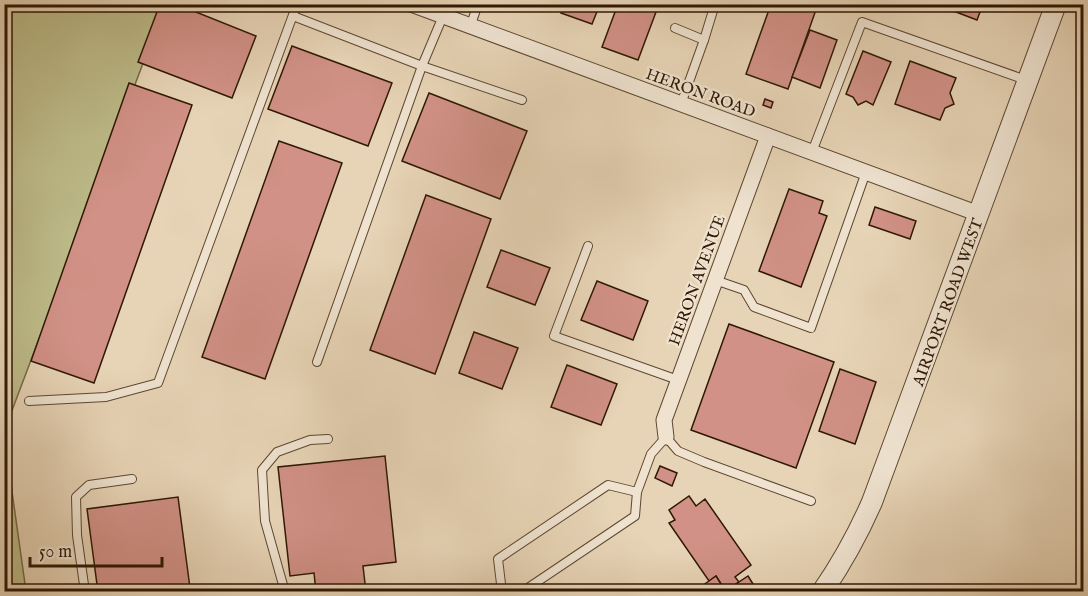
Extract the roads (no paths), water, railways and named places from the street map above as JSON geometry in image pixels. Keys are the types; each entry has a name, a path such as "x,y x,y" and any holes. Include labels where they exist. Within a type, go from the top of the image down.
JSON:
{"street":[{"name":"HERON ROAD","path":"411,4 979,214"},
{"name":"AIRPORT ROAD WEST","path":"822,591 840,566 872,502 1056,4"},
{"name":"HERON AVENUE","path":"666,437 663,420 768,136"}],"lane":[{"path":"29,401 106,397 158,383 297,4"},
{"path":"470,27 478,4"},
{"path":"681,104 715,4"},
{"path":"293,16 422,66 522,100"},
{"path":"318,362 422,66 443,16"},
{"path":"812,152 861,22 1028,81"},
{"path":"675,28 704,40"},
{"path":"716,280 744,290 754,307 811,328 866,172"},
{"path":"588,246 554,336 678,380"},
{"path":"522,591 635,516 637,492 651,454 666,437 678,451 812,501"},
{"path":"285,591 265,521 262,470 277,452 310,441 328,439"},
{"path":"85,591 77,535 76,497 89,484 132,479"},
{"path":"502,591 498,559 608,485 637,492"}]}
